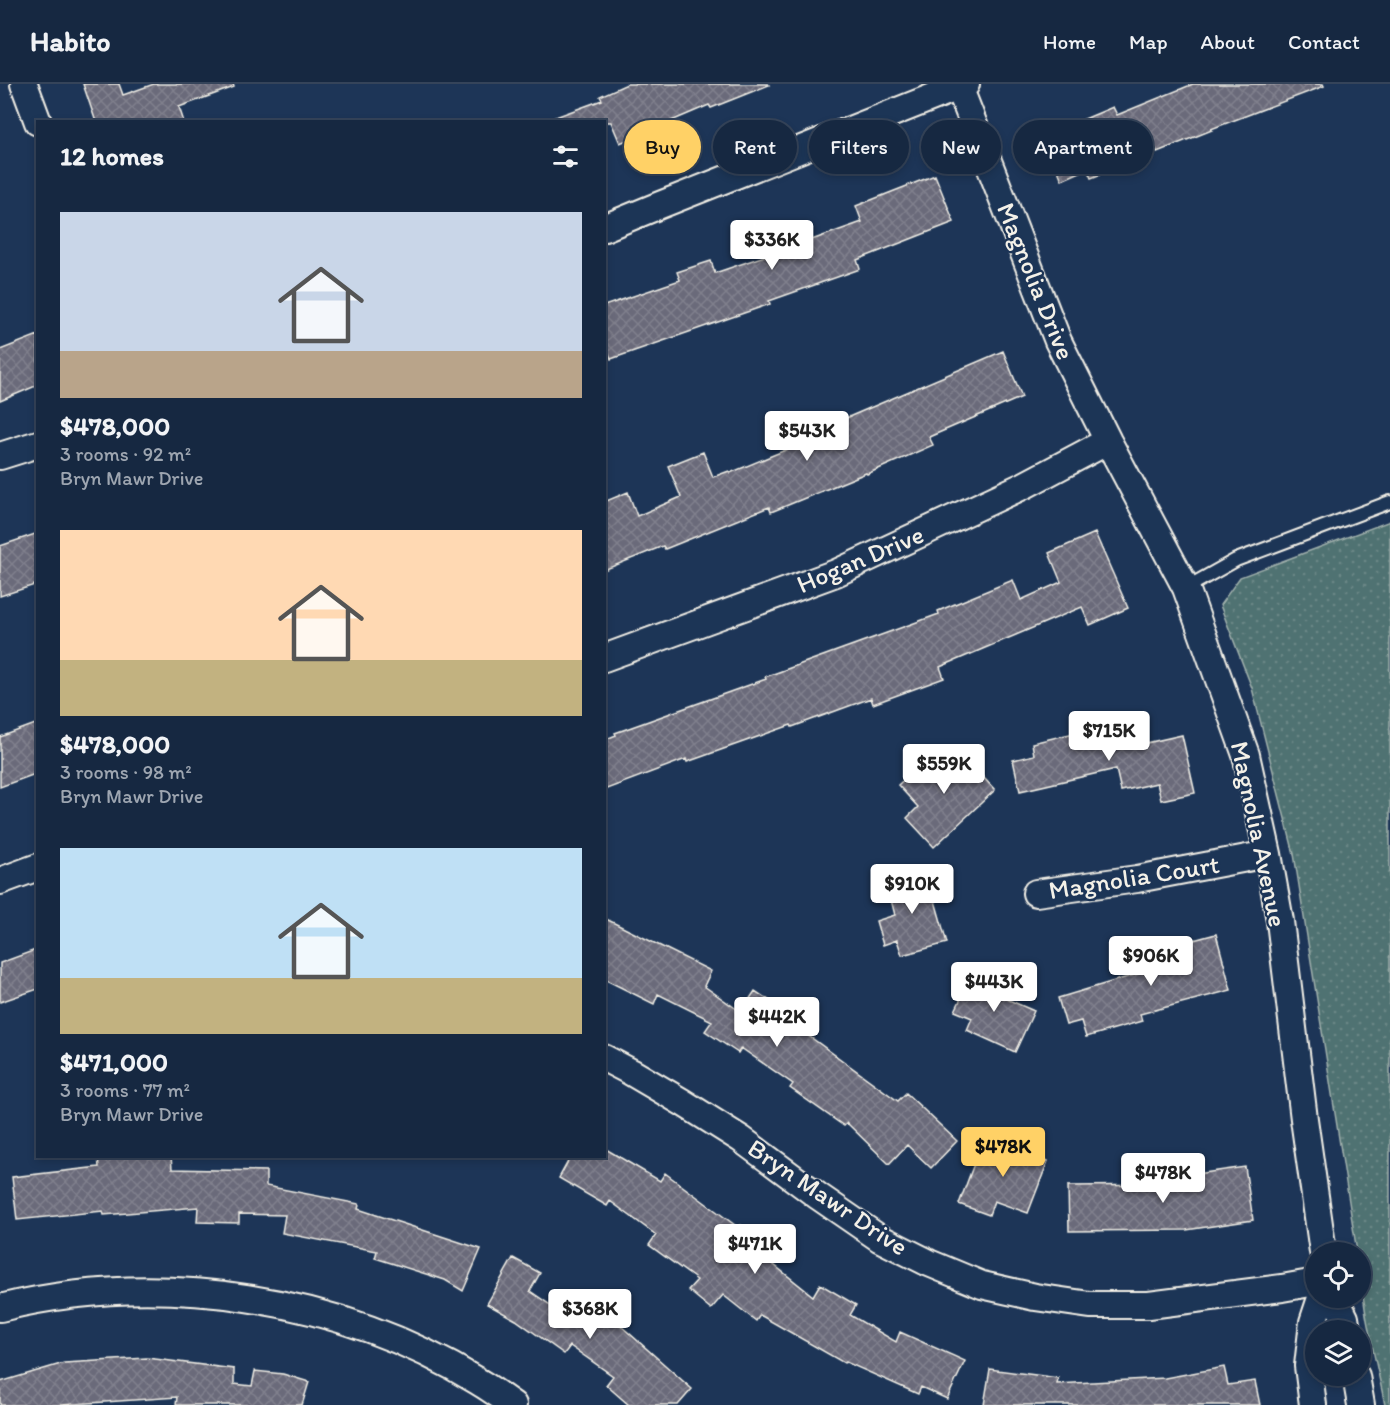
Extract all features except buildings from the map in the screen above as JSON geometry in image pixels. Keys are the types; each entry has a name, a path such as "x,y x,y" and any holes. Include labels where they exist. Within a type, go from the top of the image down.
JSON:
{"street":[{"path":"24,84 37,120"},
{"path":"606,227 961,85"},
{"name":"Magnolia Drive","path":"961,85 1058,340 1108,441"},
{"name":"Magnolia Avenue","path":"1108,441 1186,588 1246,755 1280,921 1322,1242"},
{"name":"Hogan Drive","path":"606,657 836,573 1024,485 1108,441"},
{"path":"0,456 36,445"},
{"name":"Magnolia Court","path":"1036,893 1137,879 1268,854"},
{"path":"0,881 36,868"},
{"name":"Bryn Mawr Drive","path":"606,1059 672,1096 741,1139 879,1238 929,1263 982,1285 1035,1297 1090,1305 1149,1305 1305,1284"},
{"path":"0,1308 76,1294 132,1290 198,1292 250,1298 303,1309 395,1339 440,1360 513,1405"},
{"path":"1313,1405 1308,1366 1313,1322 1318,1308"},
{"path":"1358,1386 1361,1405"}],"lane":[{"path":"1186,588 1236,560 1390,502"}],"green space":[{"path":"1390,521 1390,1405 1385,1405 1371,1338 1371,1320 1367,1320 1365,1308 1371,1308 1371,1242 1355,1242 1294,854 1252,688 1220,605 1240,577"}]}
